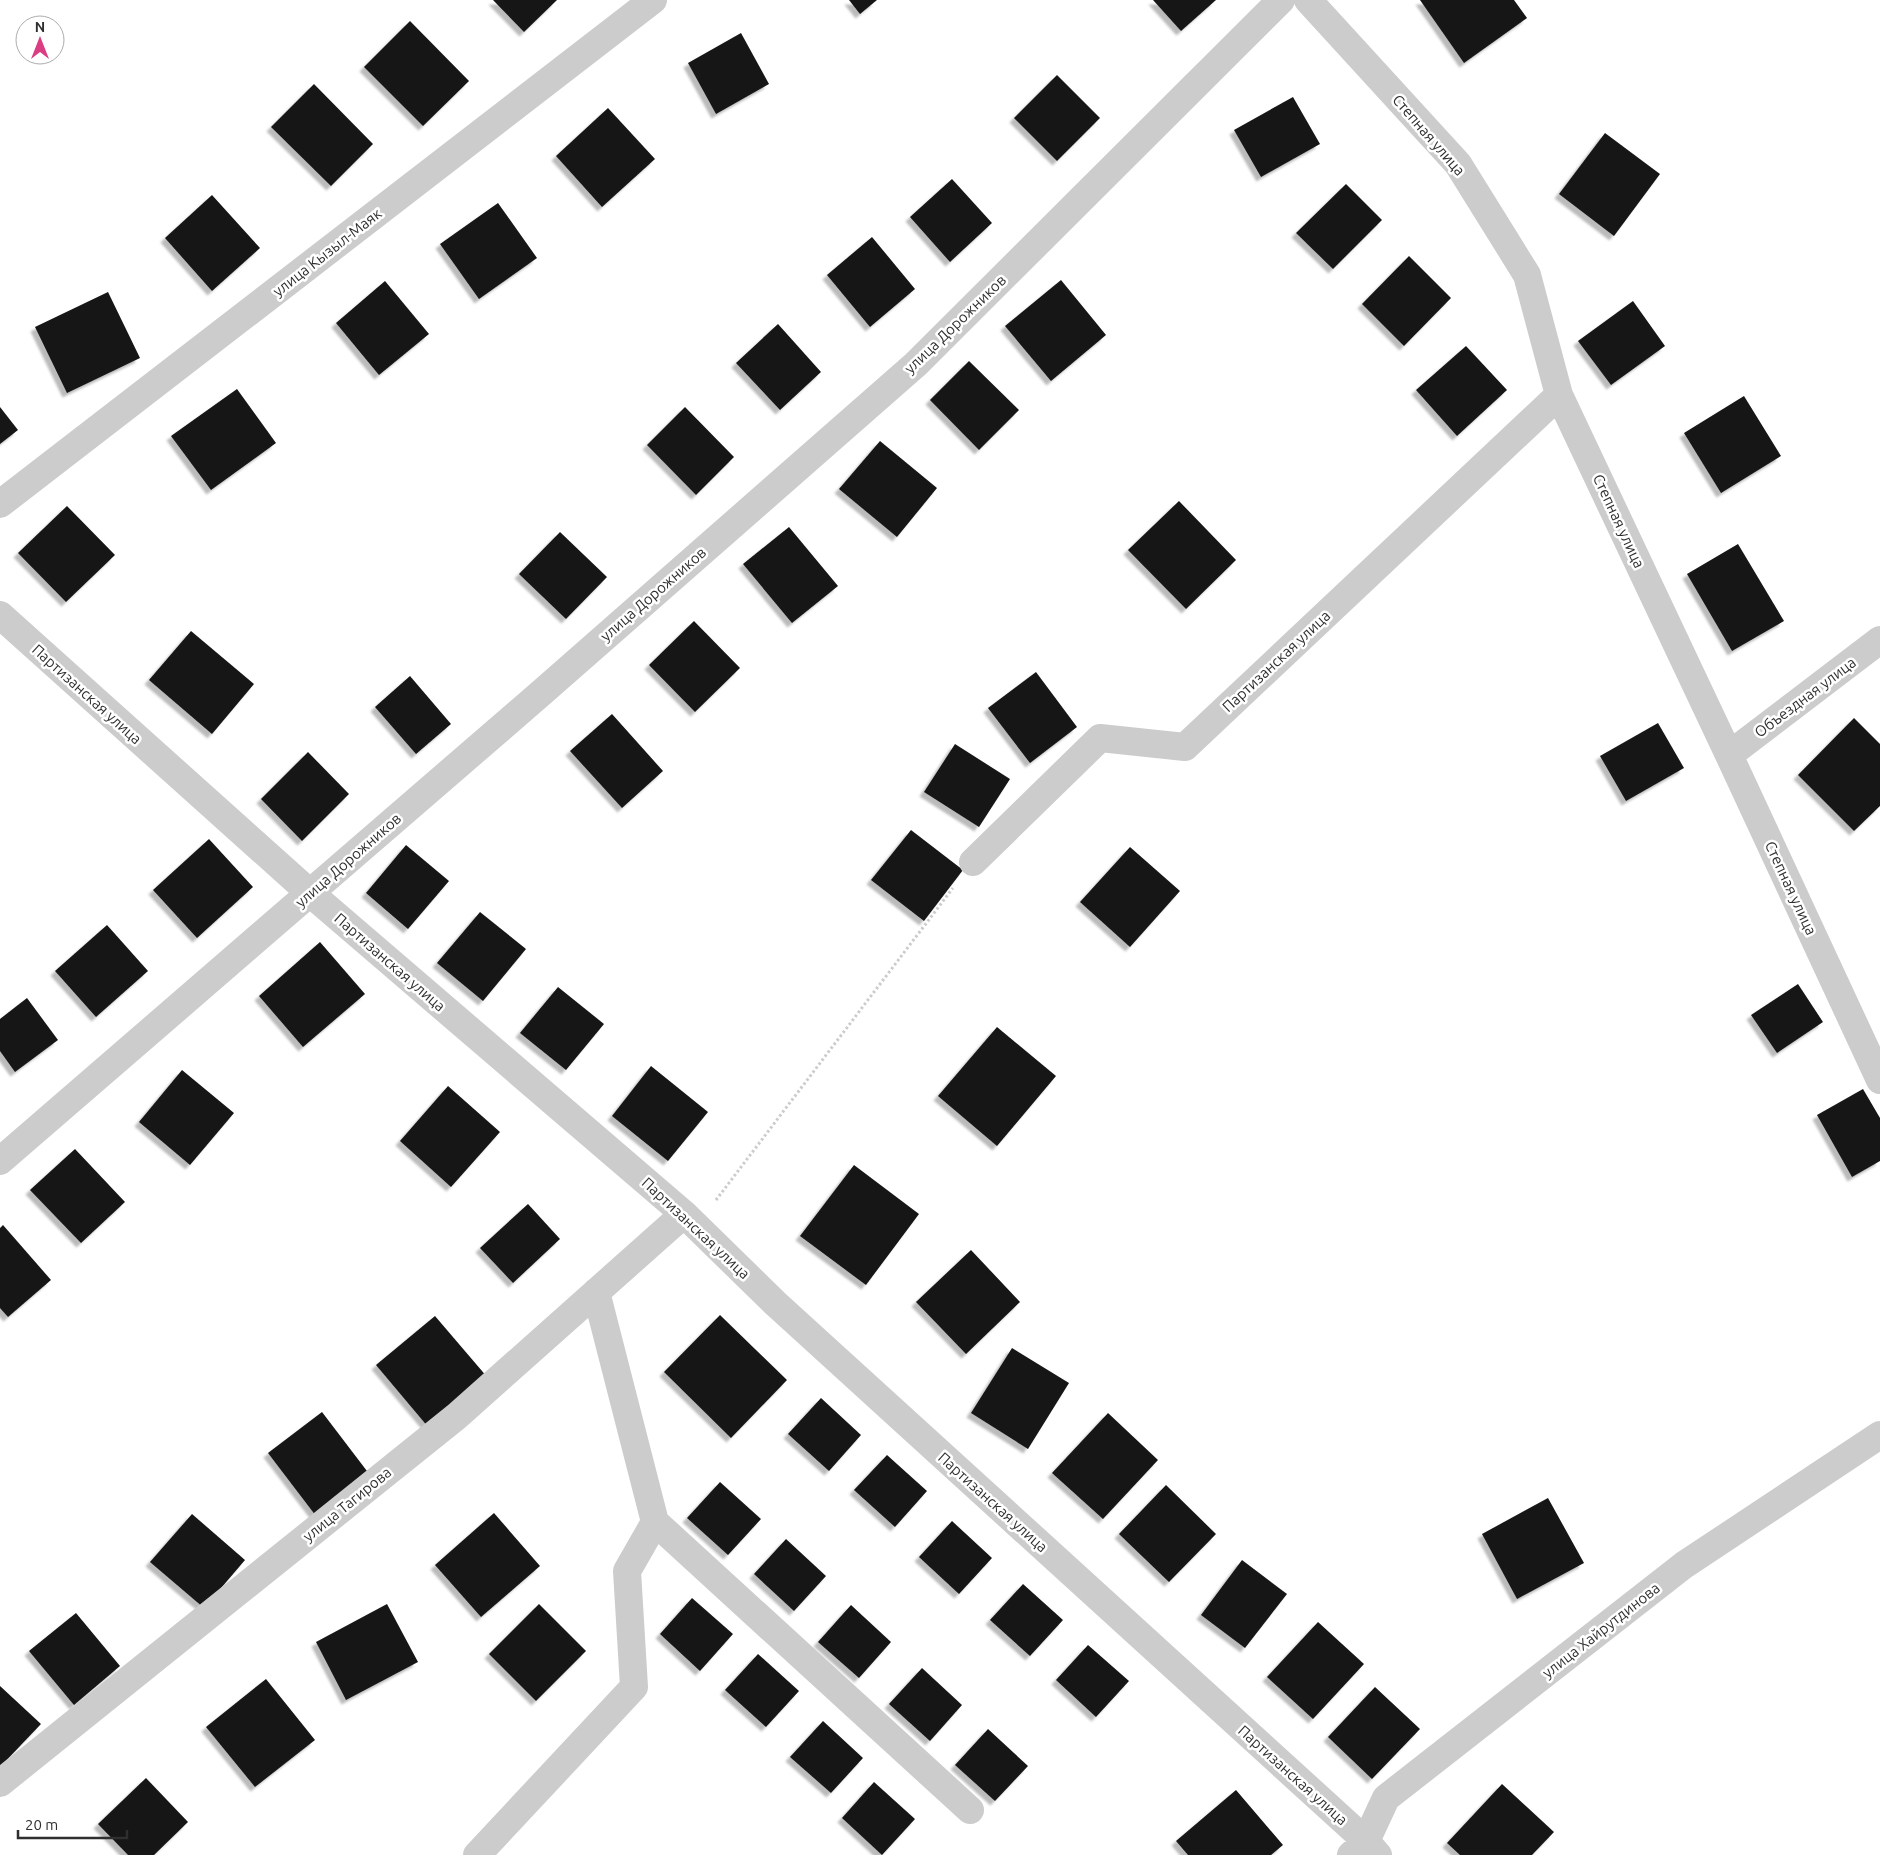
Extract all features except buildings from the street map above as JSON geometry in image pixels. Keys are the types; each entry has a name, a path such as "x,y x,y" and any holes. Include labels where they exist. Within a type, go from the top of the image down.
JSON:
{"street":[{"name":"улица Кызыл-Маяк","path":"0,504 653,0"},
{"name":"улица Дорожников","path":"0,1161 916,364 1281,0"},
{"name":"Степная улица","path":"1308,0 1458,164 1527,276 1559,395 1730,755 1880,1080"},
{"name":"Партизанская улица","path":"973,862 1100,738 1185,747 1559,395"},
{"name":"Партизанская улица","path":"0,616 310,893 690,1220 775,1303 1365,1850"},
{"name":"Объездная улица","path":"1730,755 1880,640"},
{"name":"улица Тагирова","path":"0,1783 458,1416 596,1292 690,1220"},
{"path":"596,1292 655,1522 970,1810"},
{"name":"улица Хайрутдинова","path":"1365,1850 1386,1798 1684,1565 1880,1435"},
{"path":"476,1855 634,1687 627,1571 655,1522"}],"path":[{"path":"690,1220 973,862"}]}
